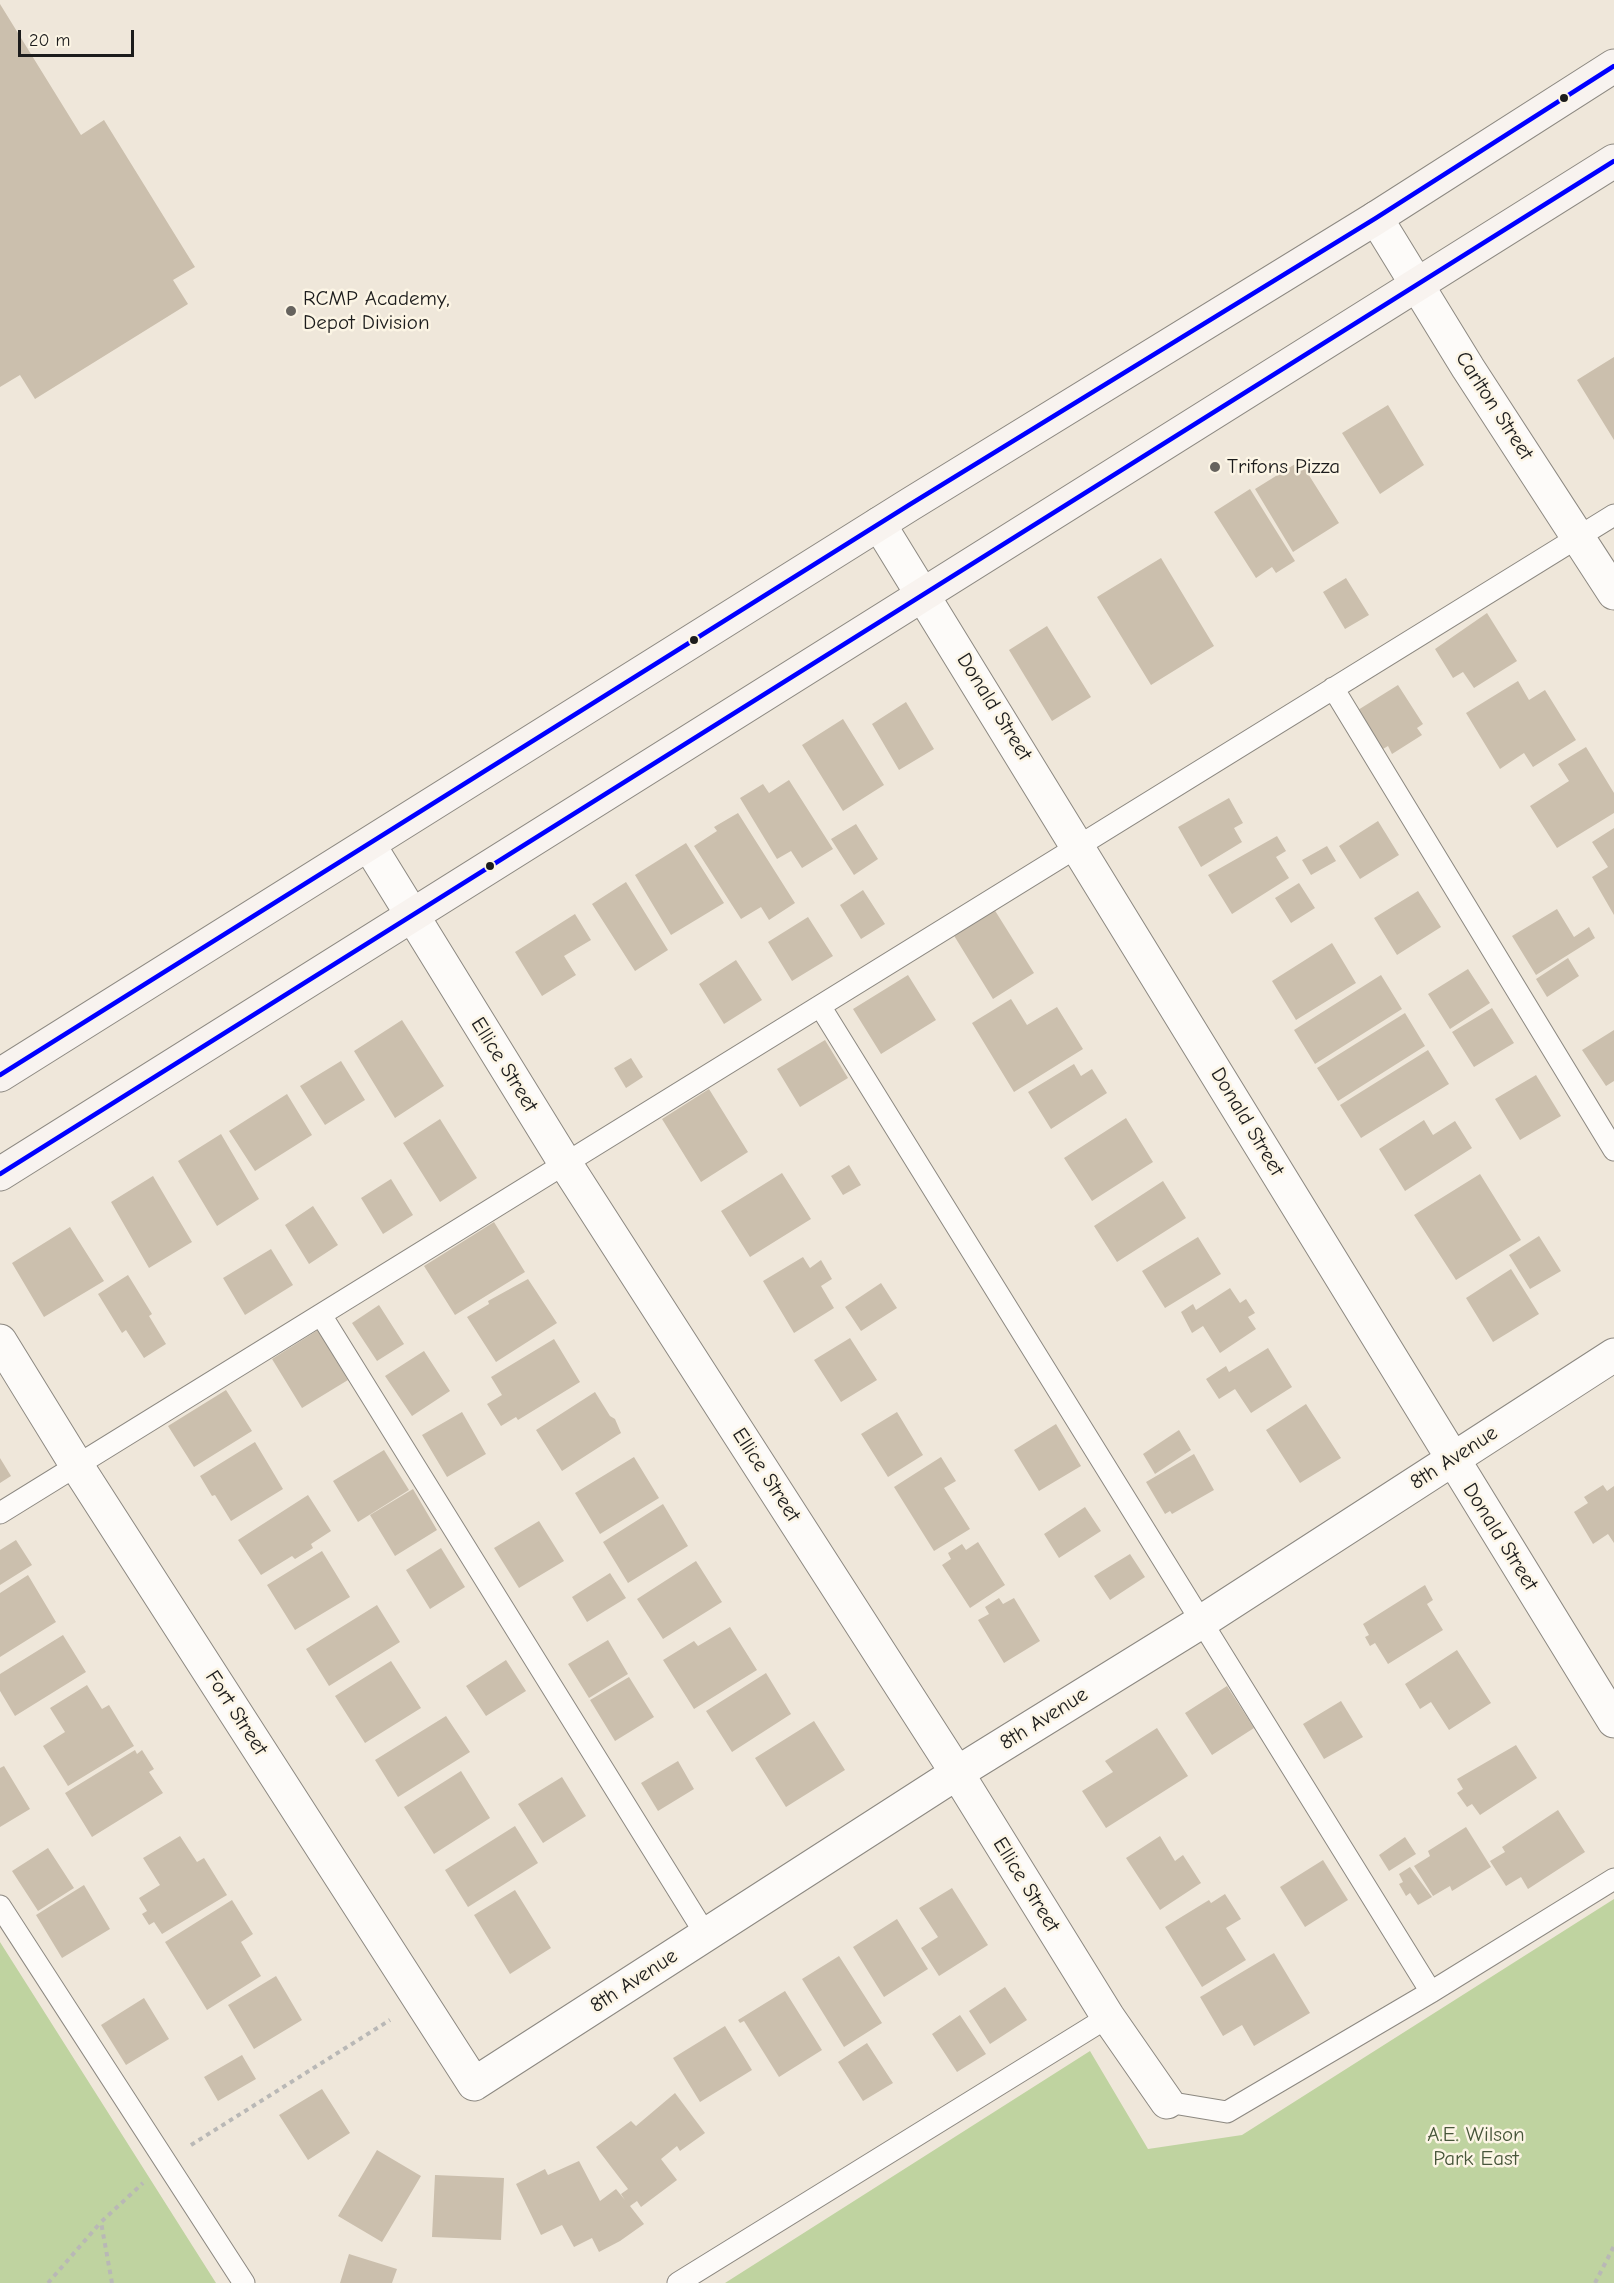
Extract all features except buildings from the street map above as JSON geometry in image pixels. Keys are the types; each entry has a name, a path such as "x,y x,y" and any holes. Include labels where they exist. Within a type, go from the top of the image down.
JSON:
{"main road":[{"path":"0,1075 879,524 1376,218 1614,66"},
{"path":"0,1174 411,915 925,596 1417,283 1614,161"}],"street":[{"name":"Carlton Street","path":"1376,218 1468,368 1614,593"},
{"name":"Donald Street","path":"879,524 1079,846 1452,1459 1610,1708"},
{"name":"Ellice Street","path":"369,845 565,1163 957,1773 1108,2017 1167,2102"},
{"name":"Fort Street","path":"0,1341 77,1466 474,2084"},
{"name":"8th Avenue","path":"474,2084 957,1773 1201,1622 1614,1355"}],"lane":[{"path":"0,1513 1614,515"},
{"path":"1333,688 1614,1150"},
{"path":"820,1006 1431,1992"},
{"path":"321,1315 706,1935"},
{"path":"1167,2102 1227,2112 1431,1992 1614,1879"},
{"path":"0,1906 244,2283"},
{"path":"678,2283 1108,2017"}],"path":[{"path":"48,2283 101,2222 166,2161 420,2001"},
{"path":"101,2222 112,2283"},
{"path":"1595,2283 1614,2246"}],"green space":[{"name":"A.E. Wilson Park East","path":"1614,1899 1614,2283 725,2283 1090,2051 1148,2149 1242,2135"},
{"path":"0,1942 216,2283 0,2283"}],"transit line":[{"path":"0,1075 909,505 1376,218 1614,66"},
{"path":"0,1174 1614,161"}],"place":[{"name":"RCMP Academy, Depot Division","path":"291,311"},
{"name":"Trifons Pizza","path":"1215,467"}]}
